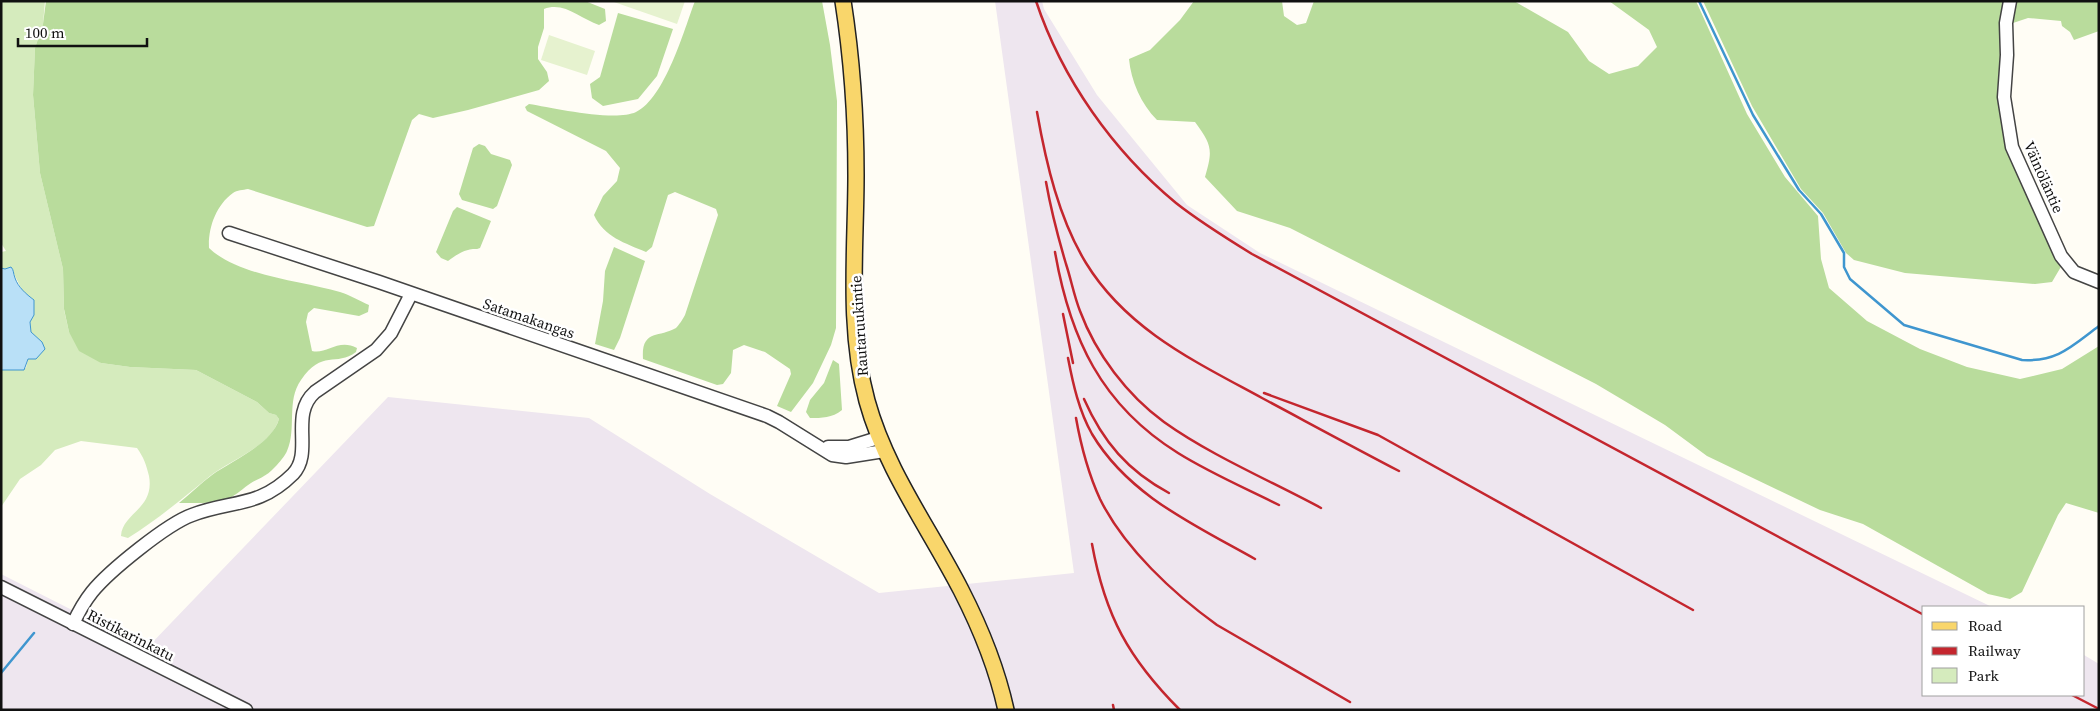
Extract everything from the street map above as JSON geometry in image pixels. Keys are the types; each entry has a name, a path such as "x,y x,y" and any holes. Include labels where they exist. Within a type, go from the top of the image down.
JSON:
{"main road":[{"name":"Rautaruukintie","path":"842,1 855,104 857,347 864,387 881,444 909,500 964,597 990,659 1006,710"}],"street":[{"name":"Väinöläntie","path":"2010,1 2006,23 2007,55 2004,98 2012,147 2061,256 2074,272 2099,282"},
{"name":"Satamakangas","path":"229,233 767,416 813,443 841,448 881,444"},
{"path":"73,624 87,599 107,577 173,525 192,514 257,499 292,475 300,458 302,422 308,400 315,392 376,350 391,333 411,294"},
{"name":"Ristikarinkatu","path":"1,587 246,710"}],"shaded area":[{"path":"995,1 1042,1 1044,9 1097,95 1187,205 1260,253 1990,606 1922,606 1922,696 2085,696 2085,656 2099,664 2099,710 1,710 1,574 147,648 388,397 589,418 710,494 879,593 1074,573"}],"green space":[{"path":"1,1 45,1 43,24 35,48 33,95 40,173 63,269 64,310 69,332 101,363 130,367 196,370 257,402 279,419 275,429 259,445 210,476 160,516 128,538 121,536 123,528 143,503 150,487 147,468 137,448 81,441 55,450 41,465 20,479 1,507 1,370 26,368 28,359 42,342 31,332 30,322 34,300 23,292 14,274 1,268 1,252 6,251 1,243"},
{"path":"46,1 585,1 605,9 606,21 599,25 565,9 551,7 544,9 544,28 538,47 538,59 547,72 549,81 539,90 433,118 419,114 412,120 374,226 367,227 248,189 236,191 227,198 214,218 209,248 236,265 253,271 340,292 369,305 368,312 359,316 314,308 308,313 306,322 312,351 317,352 344,345 357,348 356,352 349,356 322,361 301,380 294,397 290,442 287,451 274,469 229,498 211,502 179,503 212,475 260,444 275,428 279,419 257,402 196,370 130,367 101,363 79,351 69,332 64,309 63,269 40,173 33,95 35,48 43,24"},
{"path":"611,1 685,1 677,24"},
{"path":"695,1 822,1 837,101 836,328 831,345 813,383 791,412 777,406 791,374 790,369 765,352 744,345 733,350 731,373 723,384 717,385 643,359 643,349 648,339 676,328 685,315 718,215 716,209 675,192 668,195 652,247 646,252 623,242 603,229 594,215 603,196 617,181 620,168 606,151 527,111 525,107 529,104 614,116 636,112 656,93 665,78"},
{"path":"1194,1 1282,1 1284,16 1297,25 1306,23 1314,1 1514,1 1568,32 1589,61 1609,74 1638,66 1657,47 1649,30 1609,1 1696,1 1747,114 1785,177 1818,216 1821,259 1829,288 1867,321 1920,349 1967,367 2020,379 2062,369 2099,346 2099,513 2066,503 2058,515 2022,592 2010,599 1988,594 1863,524 1820,510 1707,456 1665,425 1596,384 1290,228 1237,211 1205,177 1210,154 1208,142 1195,122 1157,120 1146,107 1135,84 1130,67 1129,59 1150,50 1180,20"},
{"path":"1703,1 2005,1 1999,98 2062,265 2052,282 2035,284 1905,273 1854,260 1846,253 1823,213 1801,189 1752,106"},
{"path":"2015,1 2099,1 2099,31 2074,40 2070,32 2062,26 2061,21 2028,18 2013,23 2011,29"},
{"path":"618,13 673,29 657,76 638,99 603,106 592,98 590,84 600,77"},
{"path":"549,35 595,51 587,75 541,60"},
{"path":"479,144 485,146 491,154 510,160 512,165 497,206 493,209 462,200 459,194 473,148"},
{"path":"457,207 491,221 480,248 462,252 448,261 441,258 436,252 453,211"},
{"path":"614,247 645,261 620,338 614,350 595,344 603,301 605,271"},
{"path":"833,360 839,364 842,410 823,418 810,418 806,412 810,400 824,383"}],"water":[{"path":"11,267 18,284 34,300 34,315 30,322 31,332 42,342 45,349 36,359 28,359 24,370 1,370 1,268"}],"waterway":[{"path":"1699,1 1753,115 1799,190 1821,214 1844,253 1844,267 1850,279 1904,325 2022,360 2035,360 2055,355 2072,346 2099,326"},
{"path":"1,673 34,633"}],"railway":[{"path":"1036,1 1060,58 1092,112 1111,137 1153,183 1176,203 1204,223 1252,254 1922,614"},
{"path":"1037,112 1049,171 1068,228 1086,263 1103,287 1122,307 1142,326 1188,357 1399,471"},
{"path":"1046,182 1057,234 1080,311 1095,343 1125,386 1150,411 1201,446 1321,508"},
{"path":"1055,252 1061,283 1080,341 1093,367 1109,391 1128,413 1151,434 1178,453 1215,474 1279,505"},
{"path":"1063,314 1073,363"},
{"path":"1068,358 1083,416 1092,434 1107,456 1144,492 1165,507 1255,559"},
{"path":"1264,393 1378,435 1693,610"},
{"path":"1084,399 1108,442 1118,454 1141,475 1169,493"},
{"path":"1076,418 1085,459 1100,499 1122,535 1151,569 1184,599 1217,625 1350,702"},
{"path":"1092,544 1104,593 1122,635 1147,673 1180,710"},
{"path":"2074,696 2099,709"},
{"path":"1113,705 1114,710"}]}
